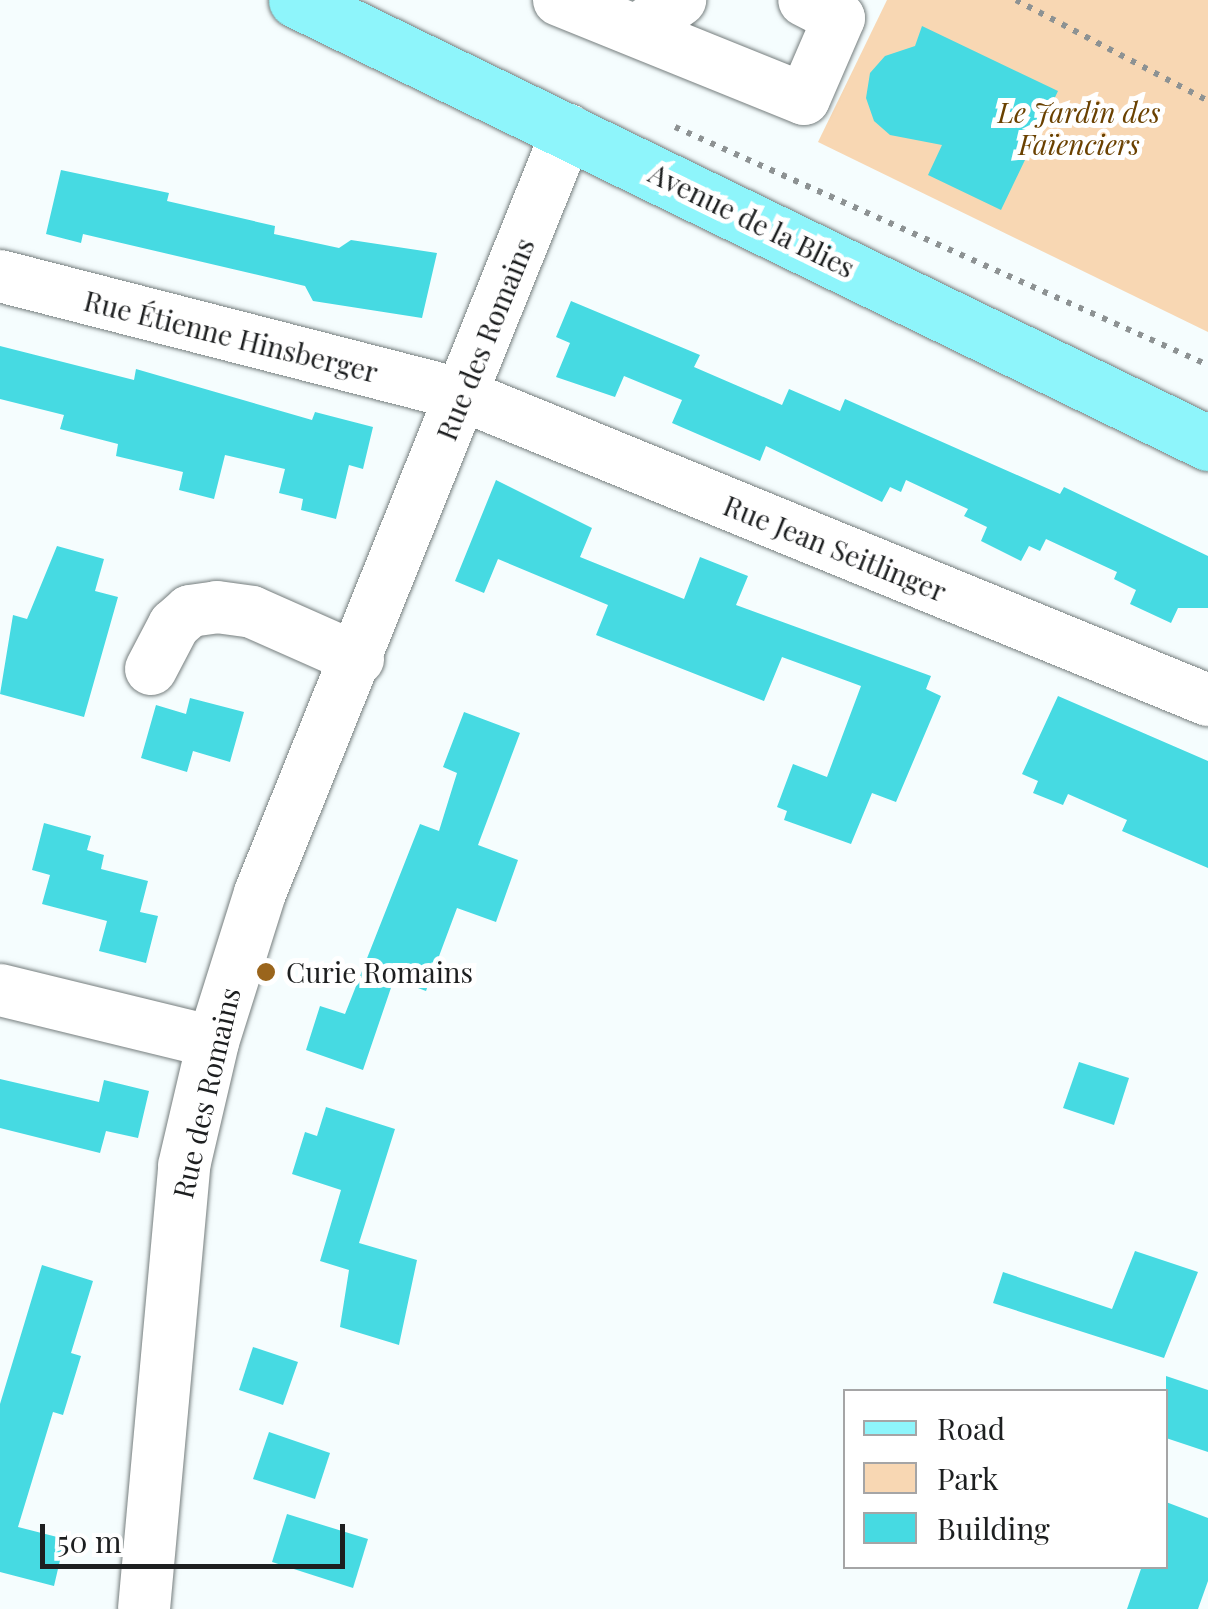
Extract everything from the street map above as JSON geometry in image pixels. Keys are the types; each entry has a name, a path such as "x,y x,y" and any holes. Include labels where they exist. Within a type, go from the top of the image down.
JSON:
{"main road":[{"name":"Avenue de la Blies","path":"296,0 1208,443"}],"street":[{"path":"558,0 804,99 839,18 804,0"},
{"path":"638,30 680,0"},
{"name":"Rue des Romains","path":"144,1609 184,1166 214,1042 260,892 358,659 568,130"},
{"name":"Rue Étienne Hinsberger","path":"0,276 462,395"},
{"name":"Rue Jean Seitlinger","path":"462,395 1208,700"},
{"path":"151,669 174,625 190,611 217,606 252,612 358,659"},
{"path":"0,990 214,1042"}],"path":[{"path":"1016,0 1208,101"},
{"path":"669,124 1208,365"}],"green space":[{"name":"Le Jardin des Faïenciers","path":"887,0 1208,0 1208,332 818,142"}],"building":[{"path":"922,26 1058,91 1001,210 928,175 942,145 890,135 874,121 866,98 870,73 885,56 915,46"},
{"path":"61,170 169,193 167,201 275,226 274,234 339,248 351,240 437,253 422,318 313,301 305,286 83,234 81,243 46,234"},
{"path":"571,301 700,355 694,367 782,405 789,389 840,411 845,399 1060,494 1064,487 1208,556 1208,608 1178,608 1171,623 1130,604 1136,590 1114,579 1117,572 1046,539 1040,551 1029,546 1021,561 981,541 987,527 964,516 968,509 906,480 901,492 890,487 882,502 766,446 760,461 672,423 682,400 624,376 615,397 556,377 570,343 556,337"},
{"path":"0,346 134,380 136,369 312,420 315,412 373,427 363,469 349,465 336,519 301,510 303,499 279,493 285,469 225,455 214,499 179,490 183,472 116,456 118,444 60,429 64,415 0,399"},
{"path":"496,480 592,528 580,557 684,599 700,557 748,576 736,605 931,676 926,689 941,696 896,802 872,793 851,844 784,820 787,811 777,807 793,764 827,777 861,686 782,657 764,701 596,635 608,605 498,559 484,593 455,581"},
{"path":"57,546 104,559 95,591 118,597 84,717 0,694 13,615 27,619"},
{"path":"1058,696 1208,761 1208,868 1122,831 1127,820 1068,794 1063,805 1033,793 1038,781 1022,774"},
{"path":"190,698 244,712 230,762 193,751 187,772 141,758 156,705 186,714"},
{"path":"464,712 520,733 478,845 518,860 496,922 457,908 426,991 394,979 363,1070 306,1050 320,1006 345,1014 420,824 439,831 457,773 443,767"},
{"path":"44,823 91,836 87,850 104,855 101,869 148,881 140,912 158,916 146,963 99,951 107,921 42,904 50,875 32,870"},
{"path":"1079,1062 1129,1078 1114,1125 1063,1108"},
{"path":"0,1079 99,1102 104,1080 149,1091 138,1138 106,1131 100,1153 0,1128"},
{"path":"326,1107 395,1129 359,1243 417,1260 399,1345 340,1327 349,1270 320,1261 341,1190 292,1174 305,1132 317,1136"},
{"path":"1135,1251 1198,1272 1164,1358 993,1303 1003,1272 1112,1309"},
{"path":"42,1265 93,1281 71,1353 81,1356 63,1415 53,1412 18,1527 65,1539 54,1586 0,1572 0,1404"},
{"path":"253,1347 298,1362 283,1405 239,1390"},
{"path":"1166,1376 1208,1390 1208,1452 1168,1439"},
{"path":"269,1432 330,1453 315,1499 253,1479"},
{"path":"1168,1503 1208,1518 1208,1581 1198,1609 1127,1609 1141,1569 1168,1569"},
{"path":"287,1514 368,1539 353,1588 272,1562"}],"place":[{"name":"Curie Romains","path":"266,972"}]}
